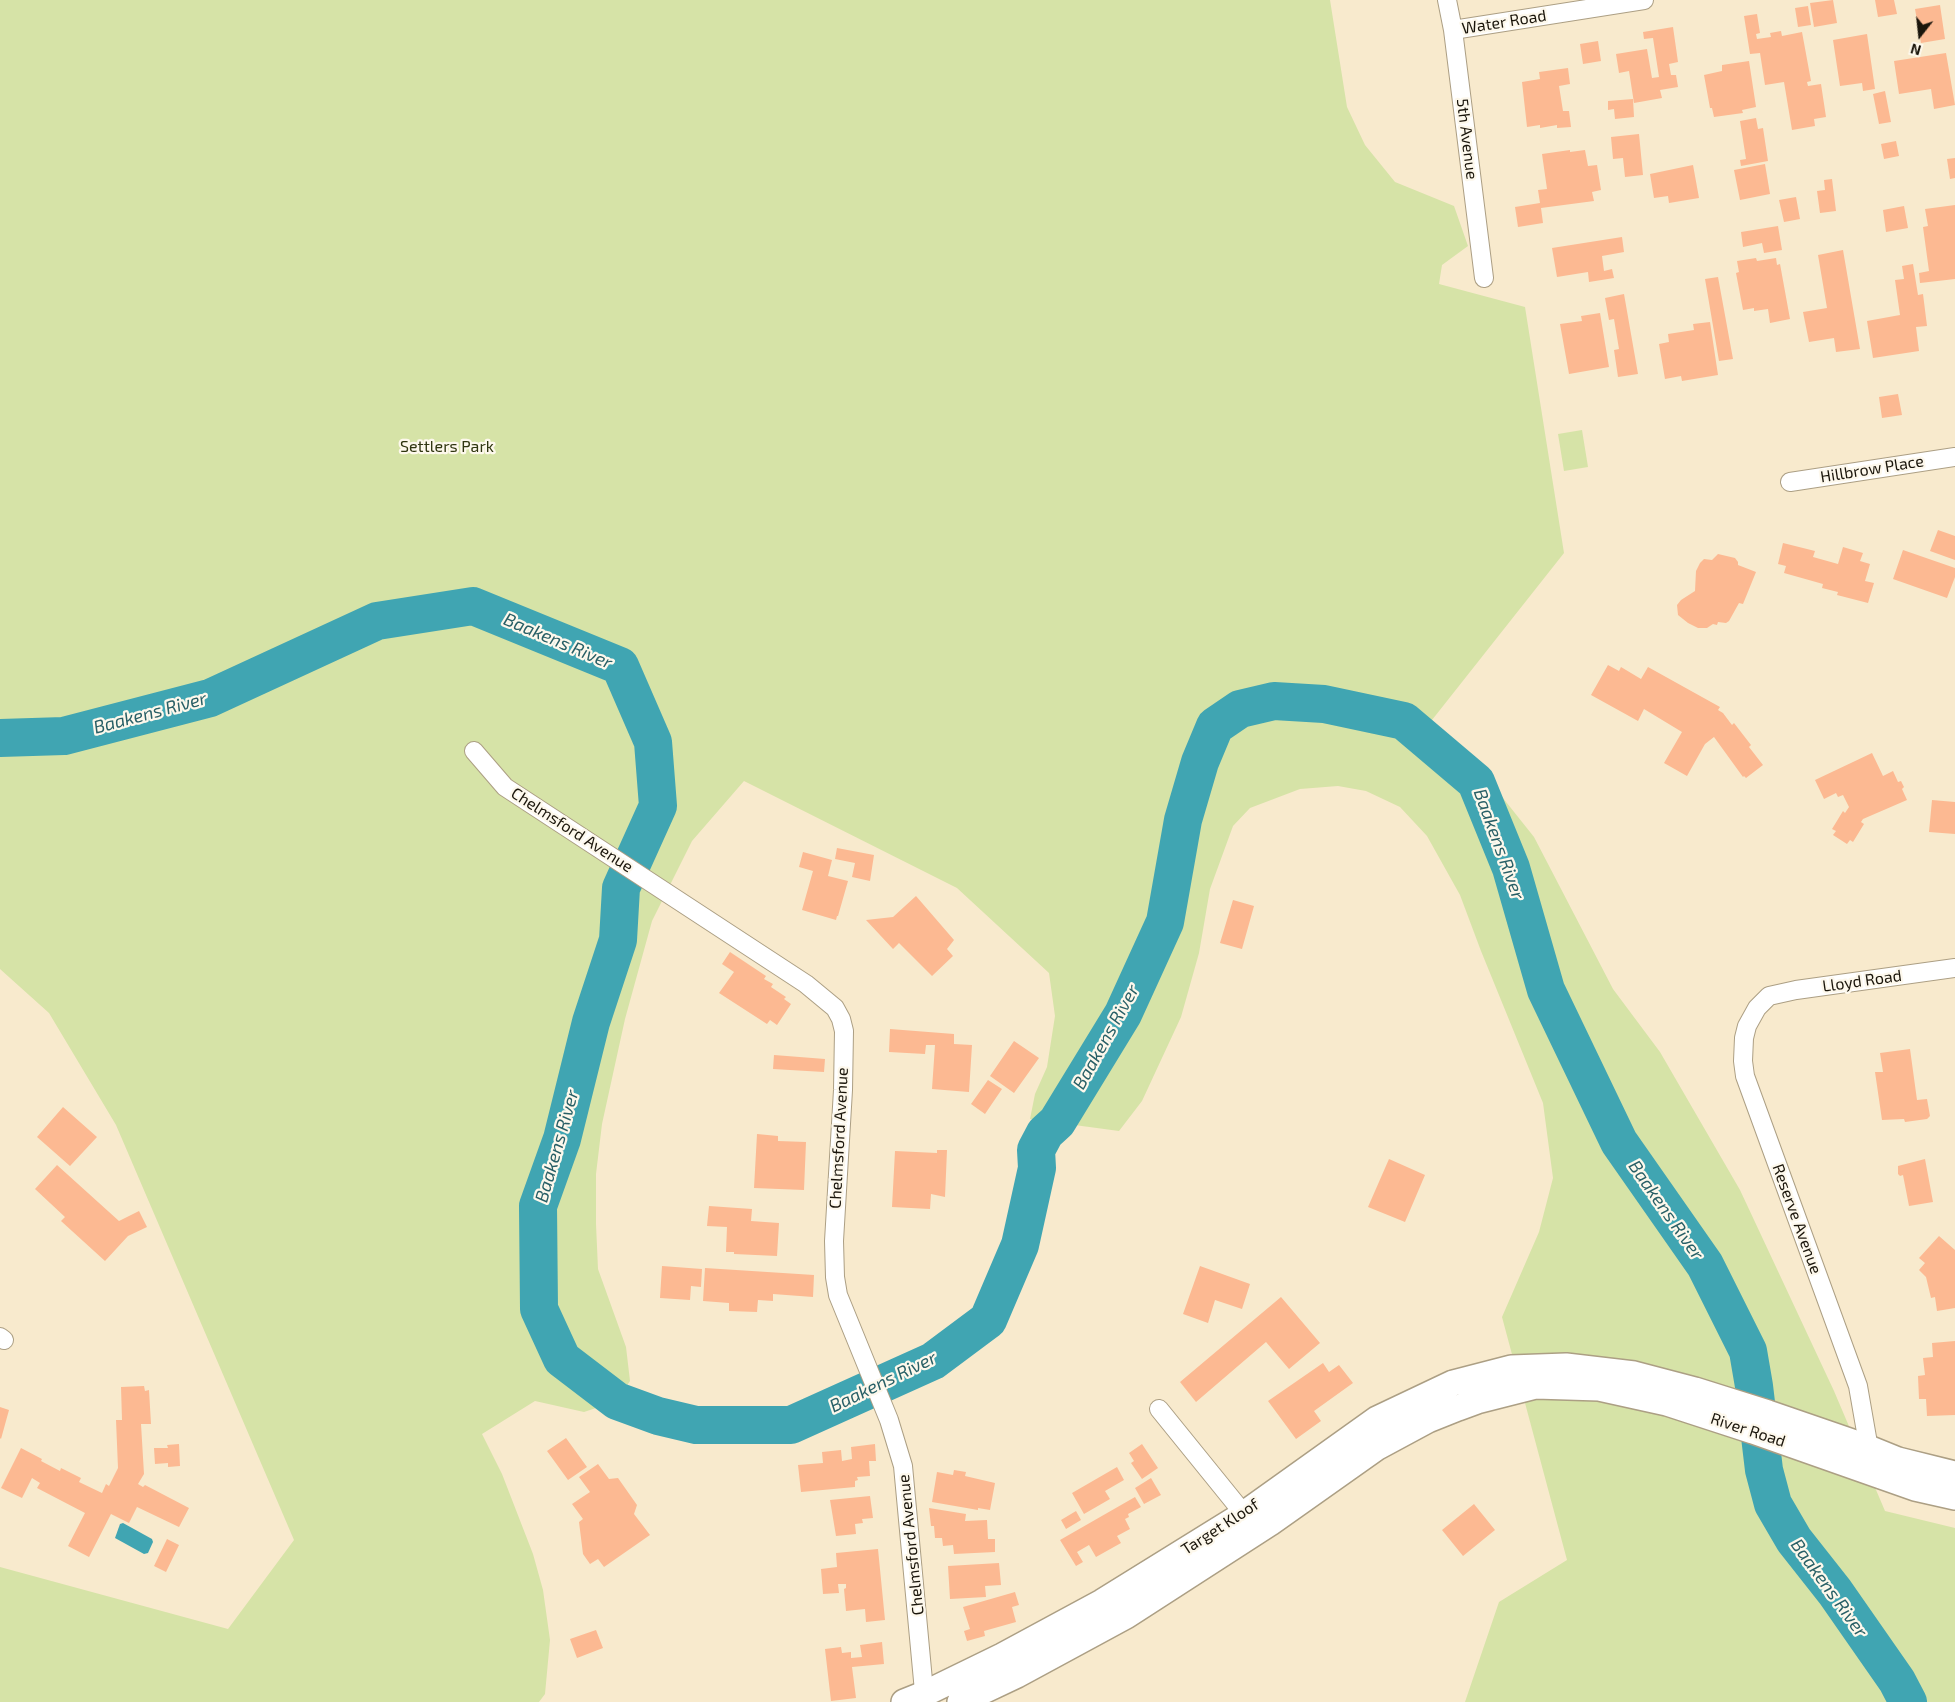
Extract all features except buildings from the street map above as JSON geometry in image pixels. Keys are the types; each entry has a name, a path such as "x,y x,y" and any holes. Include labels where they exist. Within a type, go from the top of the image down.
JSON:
{"main road":[{"name":"Target Kloof","path":"918,1699 1102,1602 1244,1514 1376,1419 1453,1383 1510,1368 1537,1376"},
{"name":"River Road","path":"1537,1376 1600,1388 1862,1454 1898,1460 1955,1474"},
{"name":"Target Kloof","path":"960,1702 1017,1675 1119,1620 1270,1523 1376,1448 1428,1420 1537,1376"},
{"name":"River Road","path":"1862,1454 1915,1488 1955,1497"}],"street":[{"name":"5th Avenue","path":"1446,0 1453,30 1484,278"},
{"name":"Water Road","path":"1453,30 1644,0"},
{"name":"Hillbrow Place","path":"1790,482 1955,457"},
{"name":"Chelmsford Avenue","path":"474,751 505,787 816,991 835,1008 842,1019 844,1060 834,1241 835,1277 838,1295 889,1420 902,1466 905,1484 918,1699"},
{"name":"Lloyd Road","path":"1769,996 1796,990 1955,968"},
{"name":"Reserve Avenue","path":"1769,996 1757,1008 1747,1026 1743,1048 1745,1076 1858,1386 1862,1454"},
{"path":"1159,1409 1244,1514"}],"green space":[{"name":"Settlers Park","path":"0,0 1330,0 1347,107 1365,145 1395,182 1454,206 1468,246 1442,265 1439,284 1525,307 1564,553 1432,720 1483,773 1534,837 1613,989 1660,1052 1740,1190 1834,1391 1885,1511 1955,1528 1955,1702 1465,1702 1499,1602 1567,1560 1502,1317 1539,1232 1553,1178 1543,1103 1460,895 1427,836 1400,807 1366,791 1338,786 1300,789 1250,808 1233,826 1210,889 1199,953 1181,1017 1142,1101 1119,1131 1030,1119 1035,1094 1047,1067 1055,1016 1049,973 957,888 744,781 692,841 652,921 625,1019 602,1124 596,1174 598,1269 626,1347 630,1381 617,1401 584,1412 535,1401 482,1434 502,1474 533,1554 543,1590 550,1640 545,1694 539,1702 0,1702 0,1567 228,1629 294,1540 116,1125 49,1013 0,969"},
{"path":"1582,430 1588,467 1564,471 1558,434"}],"water":[{"path":"123,1523 152,1539 153,1542 148,1553 144,1554 115,1538 120,1524"}],"waterway":[{"name":"Baakens River","path":"0,738 64,736 210,698 377,621 473,606 620,666 653,742 658,806 621,888 618,940 591,1022 562,1139 538,1206 539,1309 562,1359 617,1401 658,1416 696,1425 791,1425 933,1361 988,1320 1020,1245 1037,1168 1036,1150 1045,1133 1057,1122 1123,1014 1165,922 1183,820 1200,762 1215,726 1240,709 1274,701 1324,704 1404,721 1476,782 1511,868 1546,990 1619,1142 1705,1265 1748,1351 1764,1470 1773,1504 1794,1540 1835,1592 1897,1681 1908,1702"}]}
